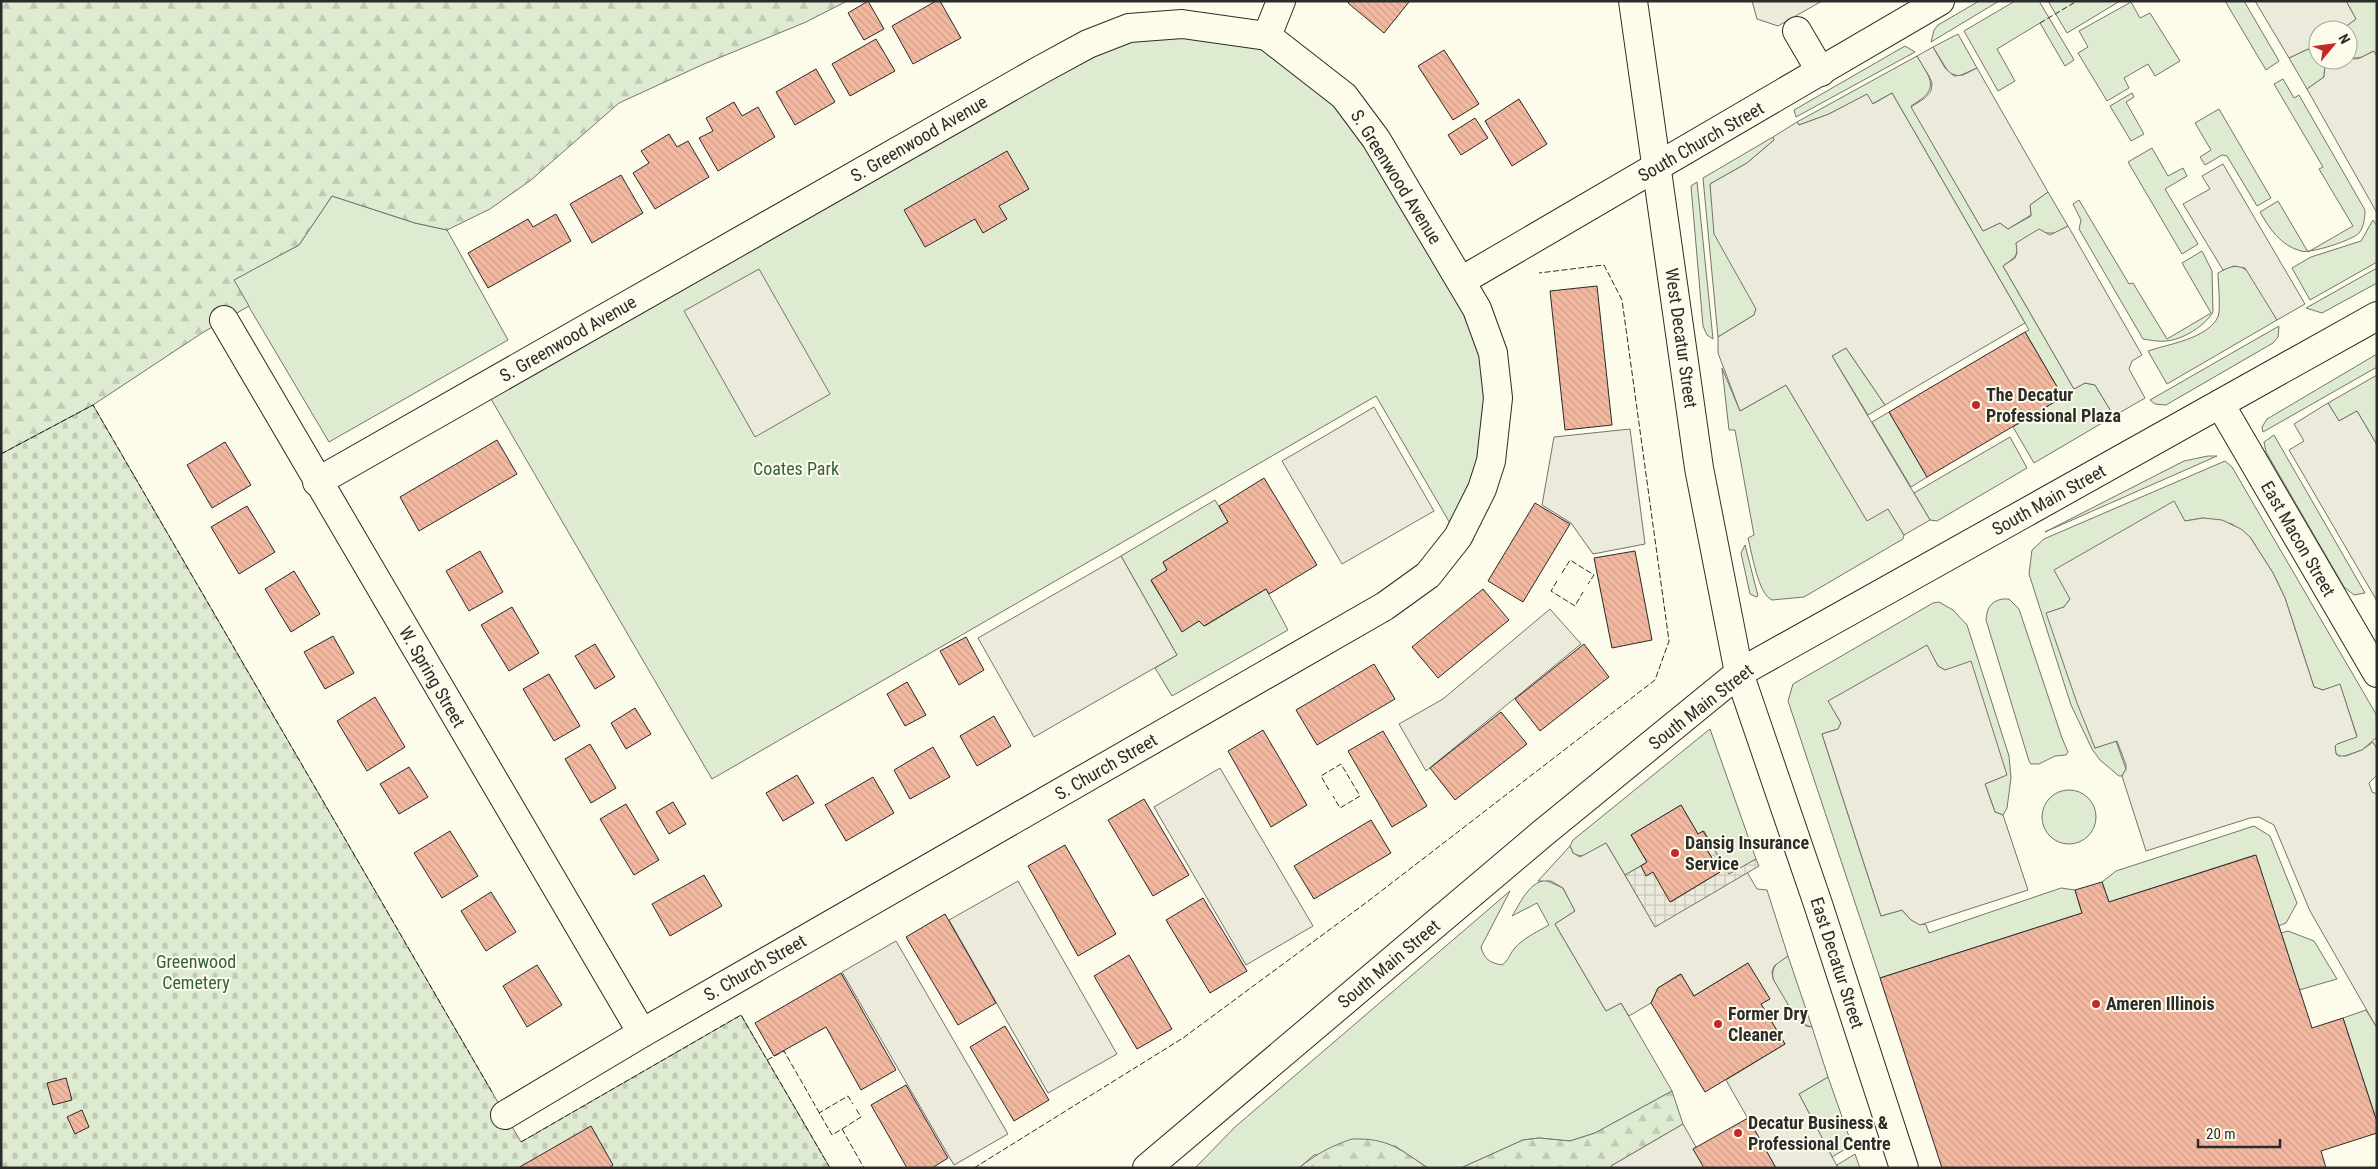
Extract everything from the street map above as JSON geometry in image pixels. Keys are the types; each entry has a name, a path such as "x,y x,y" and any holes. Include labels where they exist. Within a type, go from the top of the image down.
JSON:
{"street":[{"path":"1267,36 1281,1"},
{"name":"West Decatur Street","path":"1632,1 1658,168 1699,468 1739,674"},
{"name":"South Church Street","path":"1461,281 1658,168 1940,1"},
{"name":"S. Greenwood Avenue","path":"317,482 1088,44 1129,28 1182,24 1267,36 1344,96 1376,140 1461,281"},
{"path":"1797,31 1821,72"},
{"name":"S. Church Street","path":"505,1115 642,1033 1385,606 1428,575 1462,529 1482,489 1495,441 1498,398 1493,353 1477,309 1461,281"},
{"name":"South Main Street","path":"1147,1168 1543,833 1739,674 2377,316"},
{"name":"W. Spring Street","path":"224,320 317,482 642,1033"},
{"name":"East Macon Street","path":"2220,404 2377,673"},
{"name":"East Decatur Street","path":"1739,674 1821,913 1904,1168"}],"green space":[{"path":"1,1 847,1 806,22 704,64 619,103 531,180 490,209 447,230 415,223 332,196 299,245 234,280 249,306 202,333 93,405 1,454"},
{"path":"1979,1 1999,1 1931,42 1934,30 1938,25"},
{"path":"2015,1 2039,1 2074,60 2065,66 2040,23 1997,49 2015,81 1998,91 1964,31"},
{"path":"2048,1 2120,1 2067,33"},
{"path":"2225,1 2244,1 2279,61 2266,70"},
{"path":"2346,1 2377,1 2377,57 2373,51 2358,58 2358,20 2355,20 2356,19"},
{"path":"2131,2 2140,18 2150,13 2180,61 2155,76 2148,64 2124,78 2129,88 2107,101 2078,53 2088,47 2079,31"},
{"name":"Coates Park","path":"1129,28 1267,36 1344,96 1477,309 1498,398 1458,537 1376,396 712,779 484,387"},
{"path":"1958,34 1977,68 1959,76 1949,73 1933,47"},
{"path":"1905,46 1915,52 1796,117 1794,110"},
{"path":"2308,49 2308,70 2325,70 2324,77 2307,89 2289,58"},
{"path":"1917,56 1929,78 1930,89 1926,95 1911,106 1983,231 2000,223 2008,229 2031,216 2030,205 2048,192 2068,226 2055,233 2044,233 2016,243 2016,254 2003,266 2074,389 2085,383 2095,385 2114,416 2034,463 2013,427 2063,397 2025,332 2029,330 1892,93 1872,104 1866,95 1829,114 1799,125 1797,122"},
{"path":"2283,79 2294,98 2299,95 2365,210 2361,231 2355,236 2340,243 2310,251 2353,226 2319,169 2323,167 2274,84"},
{"path":"2132,93 2134,97 2126,102 2144,134 2131,141 2110,106"},
{"path":"2219,109 2271,198 2257,206 2227,156 2222,155 2205,165 2200,157 2211,150 2195,123"},
{"path":"1773,137 1774,140 1747,163 1710,184 1756,309 1754,315 1718,337 1703,178"},
{"path":"2152,148 2168,176 2183,168 2187,176 2165,189 2198,244 2182,254 2128,162"},
{"path":"1697,182 1713,339 1707,335 1703,326 1691,186"},
{"path":"332,196 415,223 447,230 508,340 329,442 233,280 299,245"},
{"path":"2079,200 2129,284 2133,283 2167,339 2211,313 2182,263 2202,251 2212,271 2213,312 2205,322 2186,335 2172,340 2154,341 2143,339 2079,229 2081,220 2073,204"},
{"path":"2278,201 2308,251 2294,249 2282,241 2267,224 2260,212"},
{"path":"2373,220 2377,226 2377,262 2310,300 2292,268 2311,257 2361,241"},
{"path":"2240,266 2250,273 2277,320 2167,384 2148,351 2196,336 2213,324 2219,313 2218,273 2229,267"},
{"path":"2377,268 2377,283 2322,313 2306,308"},
{"path":"2279,326 2278,337 2273,343 2166,405 2155,404 2150,400"},
{"path":"1846,348 1885,405 1868,415 1832,356"},
{"path":"2377,354 2377,367 2263,432 2262,427 2267,419"},
{"path":"1722,368 1740,411 1786,385 1867,520 1888,508 1904,535 1903,539 1804,597 1772,600 1767,596 1759,582 1748,538 1754,535 1735,430 1729,430"},
{"path":"2377,375 2377,445 2357,411 2339,421 2328,403"},
{"name":"Greenwood Cemetery","path":"93,405 521,1142 741,1015 830,1168 1,1168 1,454"},
{"path":"1889,412 1927,477 1911,487 1872,422"},
{"path":"2274,435 2365,593 2354,595 2344,587 2266,452 2264,442"},
{"path":"2010,437 2027,468 1937,521 1930,520 1914,493"},
{"path":"2217,456 2045,532 2184,461"},
{"path":"2225,461 2232,467 2376,714 2377,737 2362,750 2342,757 2336,754 2335,746 2337,744 2357,736 2340,685 2323,690 2314,687 2285,598 2273,573 2250,537 2232,524 2203,518 2185,521 2068,594 2070,599 2064,607 2047,613 2095,748 2116,741 2126,769 2122,776 2119,776 2100,760 2092,749 2071,705 2029,574 2032,550 2044,539"},
{"path":"1215,500 1228,522 1163,562 1167,570 1151,581 1182,631 1199,621 1205,626 1266,589 1288,630 1172,696 1155,668 1177,655 1121,556"},
{"path":"1745,545 1758,596 1756,597 1750,594 1741,553"},
{"path":"2002,599 2009,599 2019,609 2068,752 2066,755 2055,756 2039,764 2031,764 2029,761 1986,620 1990,606"},
{"path":"1939,602 1953,610 1967,625 2009,756 2011,778 2007,808 2003,815 1995,812 1985,784 2006,775 1949,669 1945,670 1938,666 1927,646 1829,702 1841,723 1838,729 1822,734 1881,916 1902,910 1911,920 1926,925 1929,933 2061,888 2075,890 2082,913 1880,978 1788,701 1793,684 1933,603"},
{"path":"1710,729 1756,859 1729,875 1704,831 1698,834 1681,805 1631,835 1647,862 1625,875 1606,843 1586,855 1581,856 1573,853 1570,846 1573,840"},
{"path":"2069,790 2079,792 2088,798 2094,807 2096,817 2094,827 2088,836 2079,842 2069,844 2059,842 2050,836 2044,827 2042,817 2044,807 2050,798 2059,792"},
{"path":"2254,826 2270,836 2297,903 2286,923 2278,926 2255,855 2109,902 2102,882 2116,871"},
{"path":"1545,880 1563,888 1575,911 1555,924 1606,1011 1621,1003 1672,1091 1595,1133 1570,1141 1539,1138 1523,1140 1461,1168 1428,1168 1395,1146 1314,1155 1299,1168 1195,1168 1235,1127 1510,891 1481,947 1488,960 1502,965 1522,942 1549,925 1537,903 1512,916 1529,889"},
{"path":"2288,931 2314,941 2337,979 2299,990 2281,933"},
{"path":"1788,956 1812,1027 1799,1020 1794,1014 1773,979 1774,968 1781,960"},
{"path":"2366,1010 2377,1028 2377,1122 2343,1018"},
{"path":"1828,1077 1852,1145 1832,1157 1799,1094"},
{"path":"1672,1091 1683,1124 1611,1166 1612,1168 1461,1168 1523,1140 1539,1138 1570,1141 1595,1133"},
{"path":"1352,1139 1375,1140 1393,1146 1428,1168 1299,1168 1324,1151"},
{"path":"1855,1154 1860,1168 1838,1168 1837,1165"}],"shaded area":[{"path":"1752,1 1822,1 1778,26 1757,19"},
{"path":"2255,1 2346,1 2356,19 2308,20 2308,49 2289,58"},
{"path":"1933,47 1945,68 1954,76 1963,75 1977,68 2048,192 2030,205 2031,215 2008,229 2000,223 1983,231 1911,107 1925,98 1931,91 1932,83 1917,56"},
{"path":"2374,51 2377,57 2377,213 2307,89 2324,77 2325,70 2358,70 2358,58"},
{"path":"1892,93 2025,323 1885,405 1846,348 1832,356 1930,520 1904,535 1888,509 1867,521 1786,385 1740,411 1718,353 1718,337 1754,315 1756,309 1714,234 1710,184 1747,163 1774,140 1773,137 1797,122 1799,125 1829,114 1867,94 1873,104"},
{"path":"2223,164 2305,304 2277,320 2245,268 2234,266 2223,270 2183,204 2210,189 2202,176"},
{"path":"2068,226 2142,355 2132,361 2129,369 2145,398 2114,416 2095,385 2085,383 2074,389 2003,266 2015,258 2017,253 2016,243 2039,229 2050,235"},
{"path":"759,269 830,394 755,437 684,311"},
{"path":"2328,403 2339,421 2357,411 2377,445 2377,601 2289,450 2304,441 2294,424"},
{"path":"1374,407 1434,511 1342,564 1282,461"},
{"path":"1630,429 1645,544 1593,554 1571,523 1542,505 1554,437"},
{"path":"2174,501 2185,521 2203,518 2222,520 2241,529 2250,537 2273,573 2285,598 2314,687 2323,690 2340,684 2357,737 2337,744 2335,746 2336,754 2346,756 2362,750 2373,742 2377,749 2377,775 2369,783 2372,792 2377,794 2377,1028 2310,911 2274,825 2259,817 2250,818 2146,851 2122,776 2126,765 2117,741 2095,748 2077,703 2046,613 2064,607 2070,599 2054,570"},
{"path":"1121,556 1177,655 1034,737 978,638"},
{"path":"1550,609 1581,644 1426,771 1399,724 1443,699"},
{"path":"1927,645 1938,666 1945,670 1971,661 2007,775 1985,784 1995,812 2003,815 2028,890 1920,925 1911,920 1902,910 1881,916 1822,734 1838,729 1841,723 1828,701"},
{"path":"1220,768 1313,926 1246,965 1154,807"},
{"path":"1708,839 1729,874 1756,859 1759,866 1655,927 1625,875 1641,866 1653,872 1671,902 1720,872 1703,843"},
{"path":"1606,843 1655,926 1747,872 1757,889 1767,890 1788,956 1774,966 1772,972 1773,979 1796,1018 1806,1026 1812,1027 1828,1077 1799,1094 1838,1168 1776,1168 1726,1080 1785,1044 1761,1004 1748,963 1694,996 1680,974 1658,988 1651,1003 1629,1016 1621,1003 1606,1011 1555,924 1575,911 1563,888 1551,881 1538,881 1570,846 1573,853 1580,857"},
{"path":"1018,881 1117,1054 1048,1093 949,920"},
{"path":"896,941 1008,1134 954,1165 842,972"},
{"path":"1683,1124 1708,1168 1612,1168 1611,1166"}],"building":[{"path":"868,1 884,29 864,40 848,13"},
{"path":"936,1 940,1 961,38 913,64 892,26"},
{"path":"1350,1 1409,2 1384,33 1348,3"},
{"path":"876,39 895,71 850,96 832,64"},
{"path":"1444,50 1479,104 1453,120 1418,66"},
{"path":"816,69 835,102 795,125 776,92"},
{"path":"1519,99 1547,144 1512,166 1485,121"},
{"path":"734,102 742,116 758,107 775,137 718,171 699,138 713,131 706,118"},
{"path":"1475,118 1488,138 1461,155 1448,135"},
{"path":"669,134 677,147 688,141 709,177 655,209 633,173 649,163 641,151"},
{"path":"1007,151 1029,189 999,206 1007,219 983,233 975,219 925,247 904,210"},
{"path":"621,175 643,213 592,243 570,204"},
{"path":"556,214 571,241 488,288 468,253 528,219 533,227"},
{"path":"1597,286 1612,425 1565,430 1550,291"},
{"name":"The Decatur Professional Plaza","path":"2025,332 2063,397 1927,477 1889,412"},
{"path":"497,440 517,474 419,531 400,497"},
{"path":"225,442 251,485 212,508 187,465"},
{"path":"1264,478 1317,565 1269,594 1266,589 1204,626 1199,621 1182,632 1151,580 1167,570 1163,562 1228,522 1219,506"},
{"path":"1535,503 1570,524 1523,602 1488,581"},
{"path":"247,506 275,552 239,574 211,527"},
{"path":"480,551 503,592 469,611 446,571"},
{"path":"1635,551 1652,640 1612,648 1594,558"},
{"path":"294,571 320,614 291,632 265,589"},
{"path":"1483,589 1509,620 1438,678 1412,647"},
{"path":"512,607 539,653 509,671 481,625"},
{"path":"333,636 354,673 325,689 304,652"},
{"path":"966,637 984,670 959,685 940,651"},
{"path":"595,644 615,677 595,689 575,656"},
{"path":"1584,644 1609,677 1540,731 1515,699"},
{"path":"1374,664 1395,699 1317,745 1296,710"},
{"path":"549,674 580,726 554,741 523,689"},
{"path":"907,682 926,715 905,726 887,694"},
{"path":"375,697 405,747 367,771 337,721"},
{"path":"635,708 651,734 626,749 611,723"},
{"path":"1501,712 1527,744 1455,800 1430,768"},
{"path":"994,716 1011,746 977,766 960,736"},
{"path":"1263,730 1307,805 1271,827 1228,751"},
{"path":"1383,731 1427,806 1392,827 1348,751"},
{"path":"590,744 616,788 591,803 565,759"},
{"path":"933,747 950,777 910,799 894,770"},
{"path":"409,767 428,797 399,814 380,784"},
{"path":"797,775 814,803 783,821 766,793"},
{"path":"873,777 894,813 846,841 825,805"},
{"path":"1144,799 1189,875 1153,896 1108,820"},
{"path":"673,802 686,824 669,834 656,812"},
{"path":"626,804 659,860 634,875 600,819"},
{"name":"Dansig Insurance Service","path":"1681,805 1698,834 1703,831 1708,839 1703,843 1720,872 1670,902 1653,872 1646,876 1641,866 1647,862 1631,835"},
{"path":"1371,820 1391,853 1314,899 1294,866"},
{"path":"450,831 478,876 442,898 414,853"},
{"path":"1065,845 1116,934 1078,956 1028,866"},
{"name":"Ameren Illinois","path":"2256,855 2312,1028 2343,1018 2377,1122 2377,1133 2321,1151 2326,1168 1942,1168 1880,978 2082,913 2075,890 2102,882 2109,902"},
{"path":"704,875 722,906 670,936 652,904"},
{"path":"491,892 516,932 486,951 461,911"},
{"path":"1203,898 1247,971 1210,993 1166,920"},
{"path":"945,914 996,1003 958,1025 906,937"},
{"path":"1129,955 1172,1029 1137,1049 1094,976"},
{"name":"Former Dry Cleaner","path":"1748,963 1770,999 1761,1004 1785,1044 1705,1092 1651,1003 1658,988 1681,974 1694,996"},
{"path":"537,965 562,1005 527,1027 503,986"},
{"path":"841,973 896,1070 861,1090 826,1027 774,1056 755,1023"},
{"path":"1005,1026 1049,1100 1014,1121 970,1047"},
{"path":"66,1078 72,1100 53,1105 47,1083"},
{"path":"906,1085 948,1158 932,1168 907,1168 871,1105"},
{"path":"82,1110 89,1127 75,1134 67,1117"},
{"name":"Decatur Business & Professional Centre","path":"1748,1118 1776,1168 1704,1168 1693,1149"},
{"path":"591,1126 613,1165 609,1168 518,1168"}],"fence":[{"path":"2040,23 2077,1"},
{"path":"974,1168 1183,1038 1367,902 1655,680 1669,641 1622,300 1604,265 1539,273"},
{"path":"1,454 93,405 492,1092"},
{"path":"1562,573 1570,560 1594,575 1588,584"},
{"path":"1557,581 1551,591 1575,606 1583,592"},
{"path":"1329,790 1321,776 1341,764 1360,796 1340,808 1333,796"},
{"path":"521,1142 741,1015 830,1168"},
{"path":"767,1060 784,1051 832,1135 842,1129 864,1168"},
{"path":"820,1114 848,1096 853,1104"},
{"path":"842,1129 861,1117 856,1109"}],"place":[{"name":"The Decatur Professional Plaza","path":"1976,405"},
{"name":"Dansig Insurance Service","path":"1675,853"},
{"name":"Ameren Illinois","path":"2096,1004"},
{"name":"Former Dry Cleaner","path":"1718,1024"},
{"name":"Decatur Business & Professional Centre","path":"1738,1133"}]}
